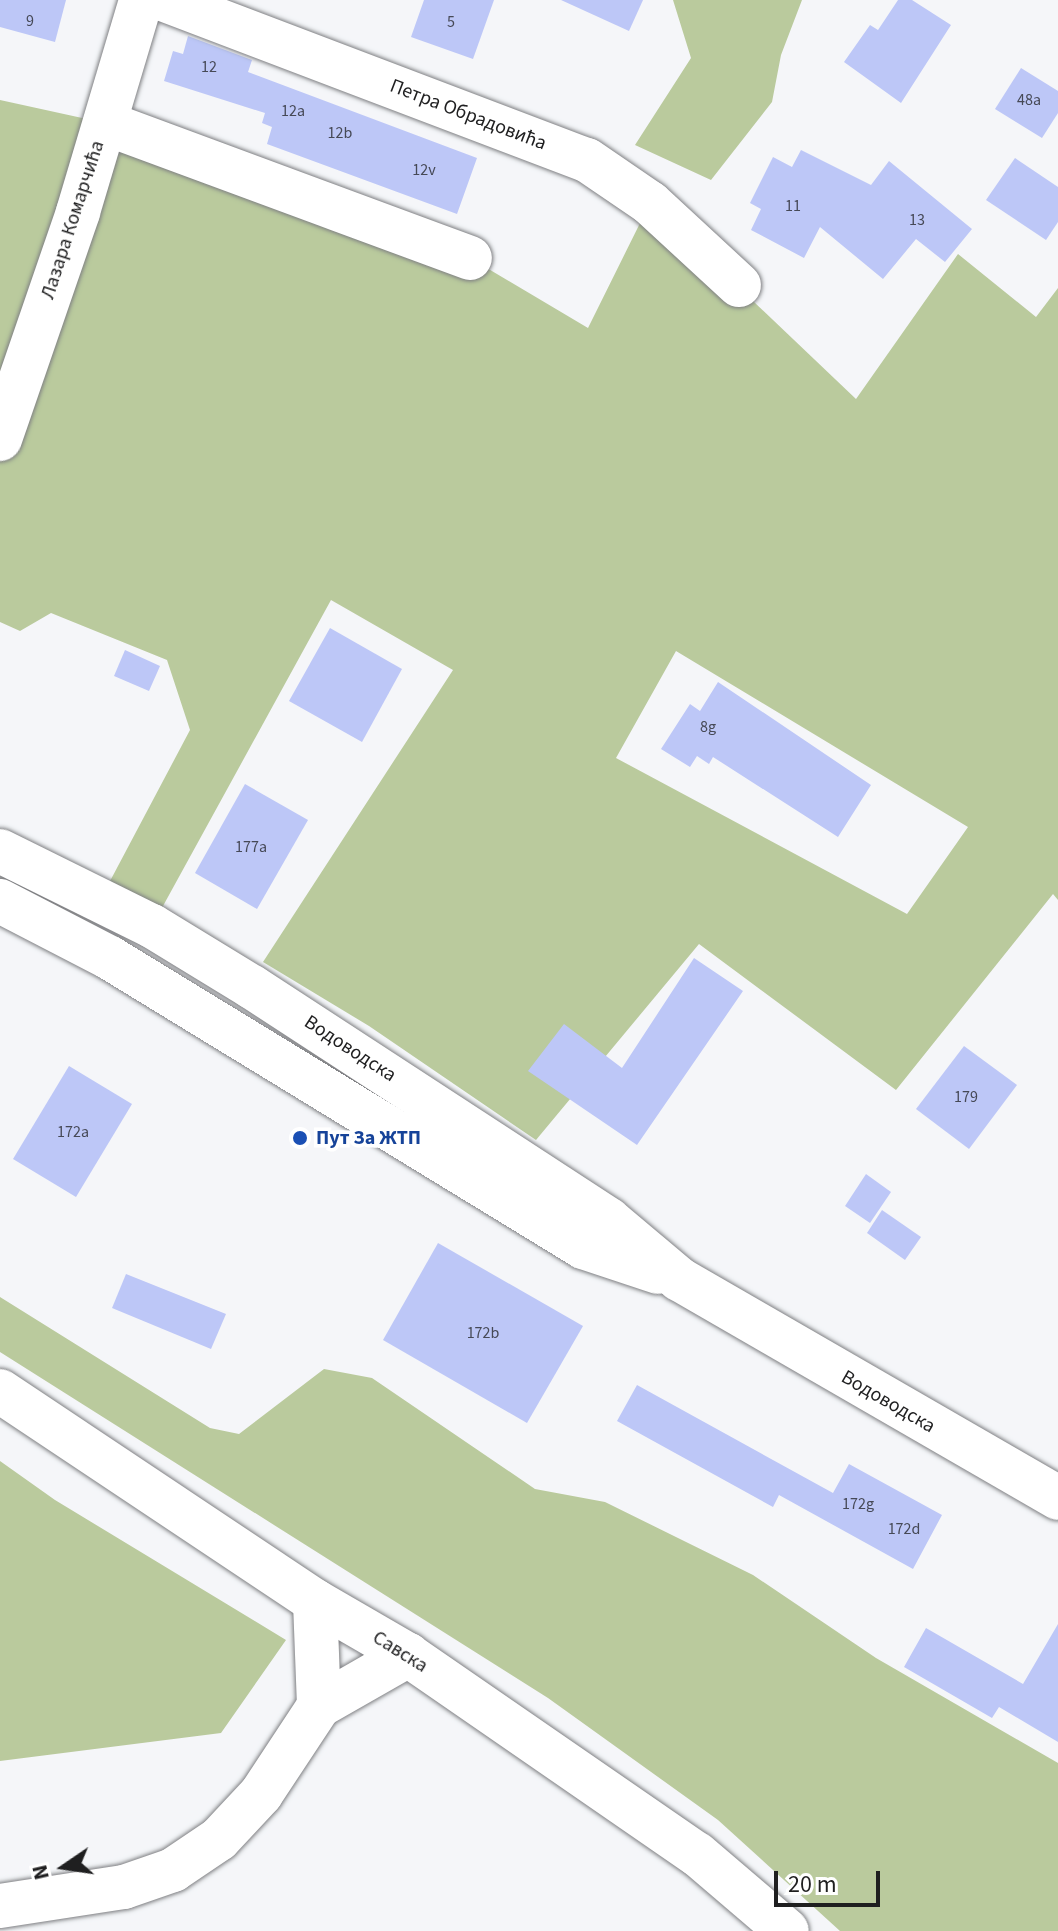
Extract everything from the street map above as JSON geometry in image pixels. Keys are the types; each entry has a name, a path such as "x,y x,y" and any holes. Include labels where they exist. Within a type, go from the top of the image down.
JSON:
{"street":[{"name":"Лазара Комарчића","path":"0,439 105,123 141,0"},
{"name":"Петра Обрадовића","path":"165,0 587,160 650,203 739,285"},
{"path":"105,123 470,258"},
{"name":"Водоводска","path":"0,851 152,926 302,1018 609,1220 679,1279 1058,1498"},
{"name":"Водоводска","path":"0,901 110,958 583,1247 679,1279"},
{"name":"Савска","path":"0,1391 315,1601 408,1655 697,1854 787,1931"},
{"path":"315,1601 319,1706"},
{"path":"0,1906 124,1887 173,1870 219,1839 261,1794 319,1706 408,1655"}],"green space":[{"path":"673,0 802,0 781,55 772,102 711,180 635,145 691,58"},
{"path":"0,100 105,123 470,258 588,328 650,203 856,399 958,254 1036,317 1058,288 1058,900 1053,894 896,1090 699,944 536,1140 369,1026 263,962 453,670 331,600 152,926 100,900 190,730 167,660 51,613 20,631 0,622","holes":["676,651 968,827 907,914 616,758"]},
{"path":"0,1297 210,1428 239,1434 324,1369 372,1378 535,1489 605,1502 753,1575 876,1658 1058,1763 1058,1931 840,1931 718,1820 548,1698 0,1352"},
{"path":"0,1461 55,1500 286,1640 221,1733 0,1761"}],"building":[{"path":"0,0 66,0 55,42 0,27"},
{"path":"424,0 494,0 473,59 411,37"},
{"path":"561,0 643,0 629,31"},
{"path":"898,0 912,0 951,25 901,103 844,62 870,25 878,30"},
{"path":"188,36 252,60 248,72 477,158 457,214 267,144 272,127 262,123 265,113 164,81 173,51 183,54"},
{"path":"1021,68 1058,91 1058,113 1042,138 995,109"},
{"path":"801,150 871,185 889,161 972,229 945,262 916,239 883,279 820,227 804,258 751,230 761,209 750,203 773,157 792,167"},
{"path":"1015,158 1058,187 1058,222 1046,240 986,200"},
{"path":"330,628 402,669 362,742 289,701"},
{"path":"125,650 160,666 149,691 114,676"},
{"path":"718,682 871,785 838,837 713,757 709,764 697,756 690,767 661,749 690,704 700,711"},
{"path":"245,784 308,820 257,909 195,873"},
{"path":"694,958 743,991 637,1145 528,1071 564,1024 622,1068"},
{"path":"964,1046 1017,1085 969,1149 916,1109"},
{"path":"69,1066 132,1104 76,1197 13,1159"},
{"path":"866,1174 891,1192 870,1223 845,1206"},
{"path":"882,1210 921,1237 905,1260 867,1233"},
{"path":"438,1243 583,1326 527,1423 383,1340"},
{"path":"126,1274 226,1314 211,1349 112,1308"},
{"path":"637,1385 833,1493 849,1464 942,1515 913,1569 779,1495 773,1507 617,1421"},
{"path":"1058,1624 1058,1742 999,1707 992,1718 904,1667 926,1628 1023,1684"}],"place":[{"name":"Пут За ЖТП","path":"300,1138"}]}
